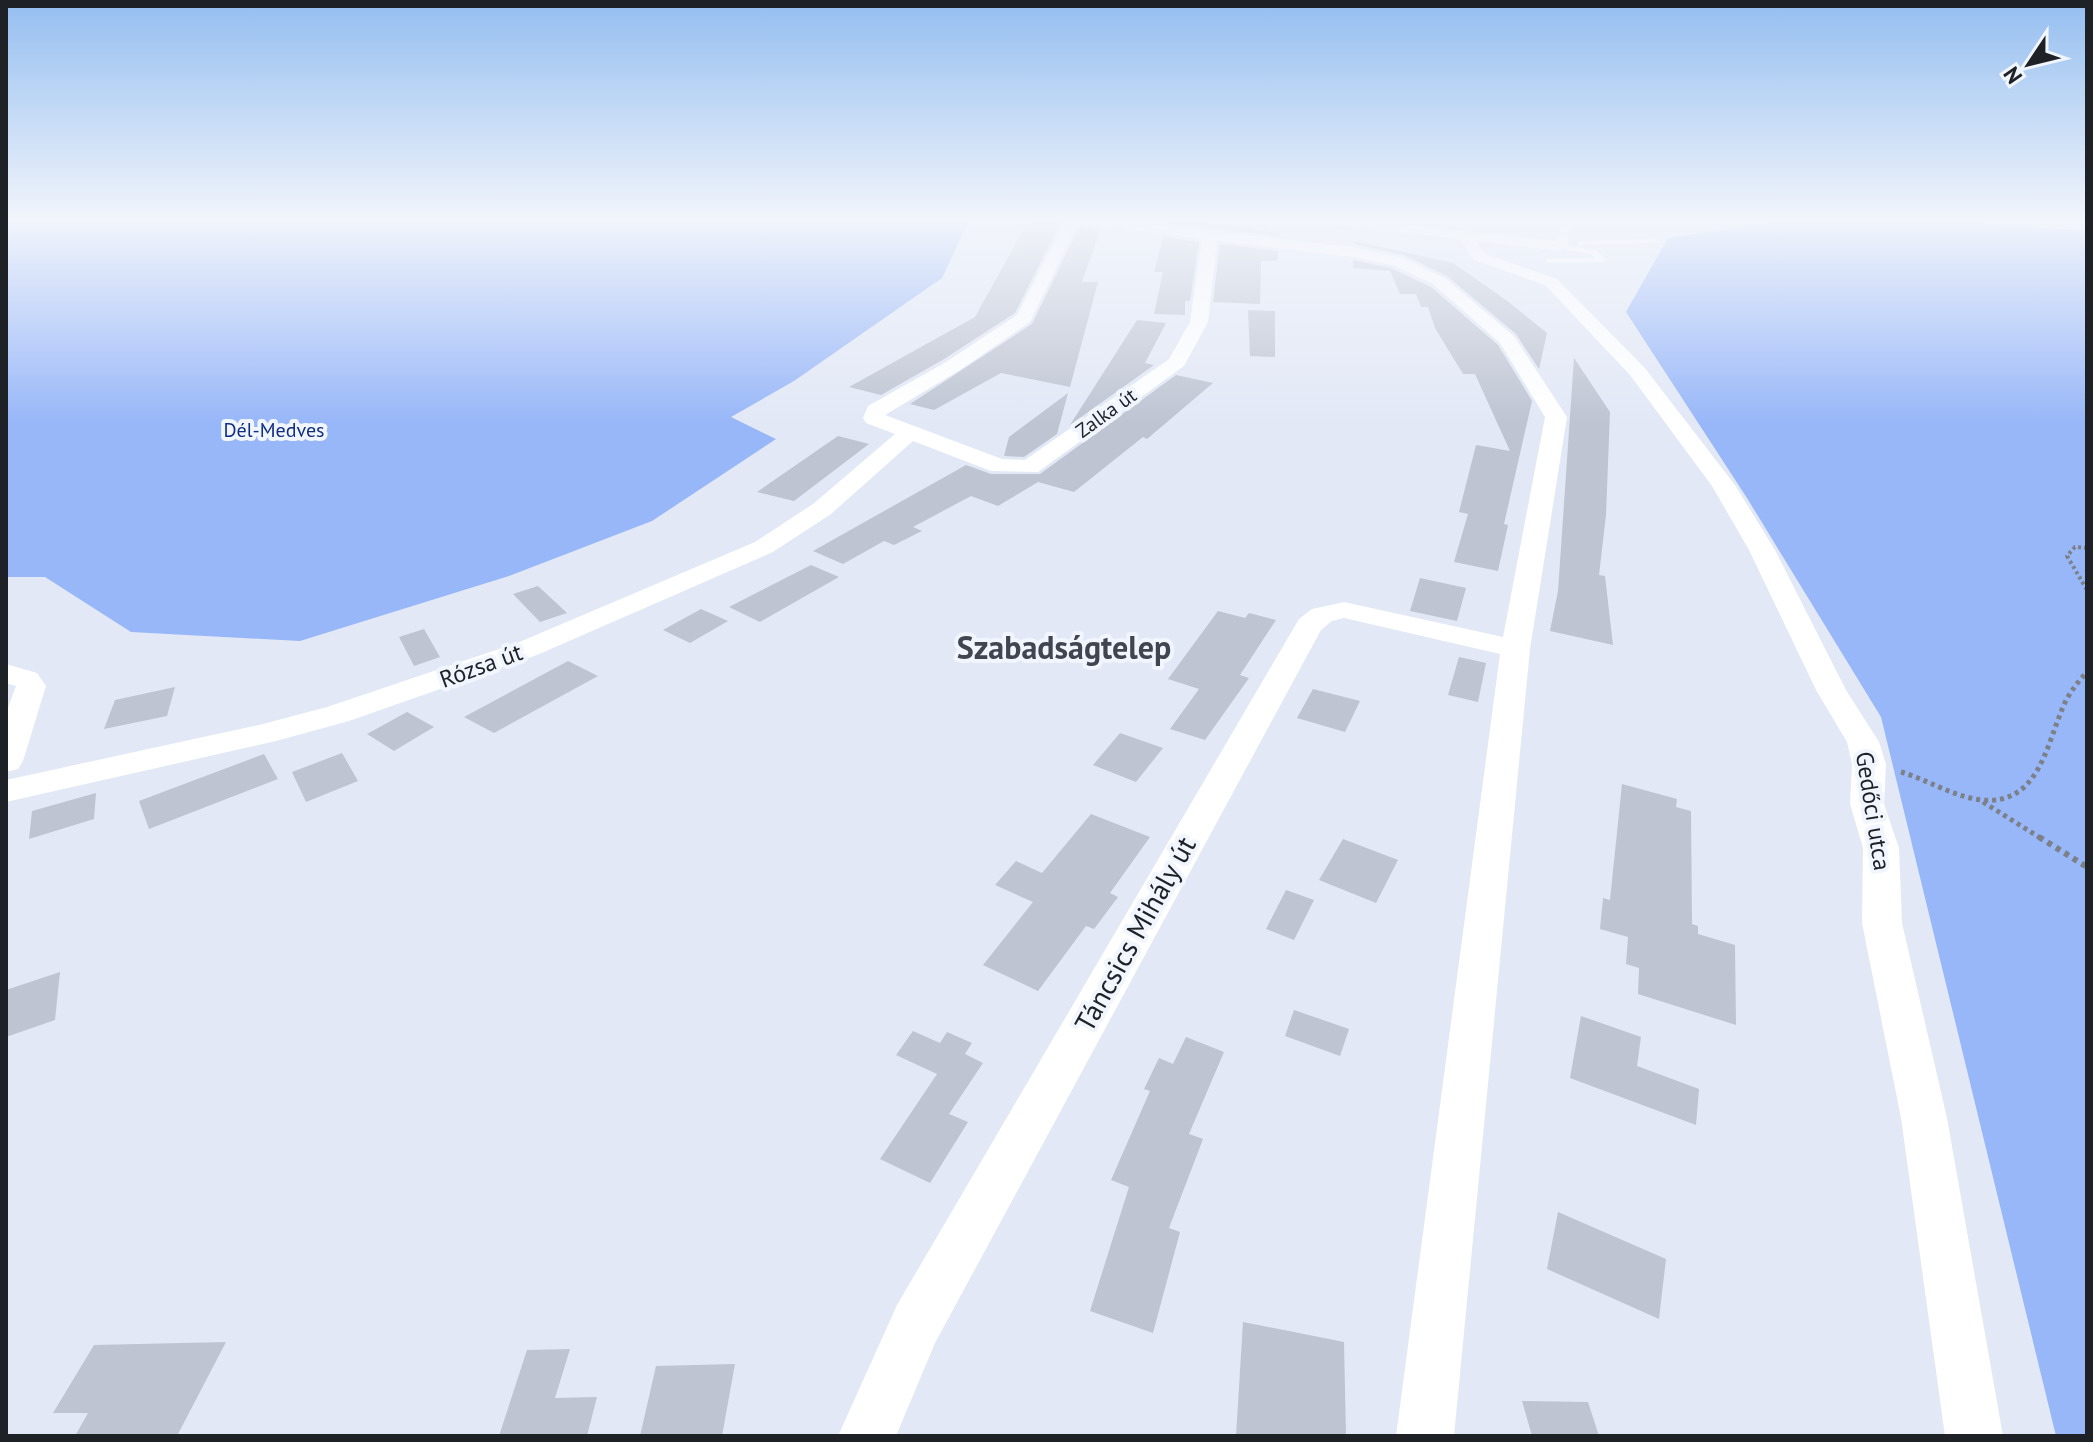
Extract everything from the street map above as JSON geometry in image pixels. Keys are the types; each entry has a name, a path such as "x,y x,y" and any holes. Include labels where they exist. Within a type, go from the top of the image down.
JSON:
{"street":[{"name":"Zalka út","path":"1038,288 1024,318 953,366 875,410 874,418 999,466 1030,467 1177,362 1199,322 1203,288"},
{"path":"1425,1436 1515,649 1556,417 1507,340 1447,288"},
{"name":"Gedőci utca","path":"1557,288 1637,371 1723,485 1762,550 1831,690 1863,742 1869,764 1867,804 1881,848 1882,923 1924,1118 1974,1436"},
{"name":"Rózsa út","path":"6,791 324,718 527,649 764,547 822,509 909,433"},
{"name":"Táncsics Mihály út","path":"867,1436 916,1324 1309,625 1322,615 1344,610 1515,649"},
{"path":"6,761 31,686 26,679 7,673"}],"path":[{"path":"2087,548 2075,547 2067,556 2087,590"},
{"path":"1978,799 2008,799 2029,785 2042,766 2070,691 2087,672"},
{"path":"1869,764 1978,799 2087,867"}],"green space":[{"name":"Dél-Medves","path":"6,288 927,288 794,381 731,417 776,439 652,521 509,576 300,641 131,632 45,577 6,577"},
{"path":"1639,288 2087,288 2087,1436 2056,1436 1881,717 1747,498 1626,312"}],"building":[{"path":"991,288 1027,288 1015,313 881,395 849,387 975,317"},
{"path":"1049,288 1096,288 1070,387 1001,373 934,410 910,404 1032,324"},
{"path":"1160,288 1192,288 1190,301 1185,301 1185,315 1154,314"},
{"path":"1215,288 1260,288 1260,304 1213,302"},
{"path":"1398,288 1432,288 1498,345 1532,401 1504,524 1508,525 1498,571 1454,562 1468,514 1459,512 1476,445 1510,451 1475,374 1463,374 1435,328 1428,307 1421,307 1416,294 1400,294"},
{"path":"1462,288 1489,288 1547,333 1539,369 1516,334"},
{"path":"1248,310 1275,311 1275,357 1250,356"},
{"path":"1137,320 1166,323 1145,363 1154,365 1070,425"},
{"path":"1574,358 1610,412 1606,515 1599,575 1605,576 1613,645 1550,631 1558,591"},
{"path":"1176,375 1213,383 1147,439 1143,437 1074,492 1038,482 998,506 971,496 913,527 922,531 894,545 884,541 843,564 813,551 966,465 991,474 1040,474"},
{"path":"1068,393 1057,434 1024,457 1004,456 1009,437"},
{"path":"838,436 869,444 794,501 757,492"},
{"path":"811,565 839,577 760,622 729,607"},
{"path":"1420,578 1466,588 1457,621 1410,611"},
{"path":"538,586 567,613 540,622 513,594"},
{"path":"701,609 728,621 690,643 663,630"},
{"path":"1218,611 1245,618 1249,613 1276,620 1240,675 1249,678 1205,740 1170,729 1199,689 1168,679"},
{"path":"424,629 440,657 414,666 399,637"},
{"path":"1459,657 1486,663 1478,702 1448,695"},
{"path":"568,661 598,676 494,733 464,717"},
{"path":"175,687 167,716 104,729 115,700"},
{"path":"1313,689 1360,701 1345,732 1297,718"},
{"path":"407,712 434,727 394,751 367,734"},
{"path":"1120,733 1163,748 1136,782 1093,765"},
{"path":"342,753 358,781 306,802 292,772"},
{"path":"264,754 278,779 149,829 139,801"},
{"path":"1622,784 1677,799 1676,807 1691,811 1692,924 1698,926 1698,934 1735,945 1736,1025 1638,994 1639,968 1626,964 1628,937 1600,929 1603,898 1610,900"},
{"path":"96,793 94,819 29,839 32,811"},
{"path":"1091,814 1150,837 1110,893 1118,897 1094,929 1086,926 1038,991 983,965 1033,902 995,885 1016,861 1042,873"},
{"path":"1343,839 1398,860 1376,903 1319,880"},
{"path":"1286,890 1314,900 1294,940 1266,929"},
{"path":"60,972 55,1020 6,1037 6,990"},
{"path":"1294,1010 1349,1029 1340,1056 1285,1036"},
{"path":"1581,1016 1641,1037 1637,1066 1699,1089 1696,1125 1570,1078"},
{"path":"913,1031 940,1043 947,1032 972,1043 965,1054 983,1063 949,1114 968,1122 930,1183 880,1159 937,1074 896,1055"},
{"path":"1186,1037 1224,1052 1189,1134 1203,1139 1169,1228 1180,1232 1153,1333 1090,1311 1129,1187 1111,1180 1150,1091 1144,1089 1159,1058 1173,1064"},
{"path":"1558,1212 1666,1259 1659,1319 1547,1269"},
{"path":"1243,1322 1344,1342 1346,1436 1236,1436"},
{"path":"226,1342 177,1436 75,1436 88,1413 53,1413 94,1345"},
{"path":"570,1349 555,1398 597,1397 587,1436 499,1436 527,1350"},
{"path":"735,1364 722,1436 640,1436 656,1366"},
{"path":"1522,1401 1588,1402 1599,1436 1532,1436"}],"district":[{"name":"Szabadságtelep","path":"1064,648"}]}
